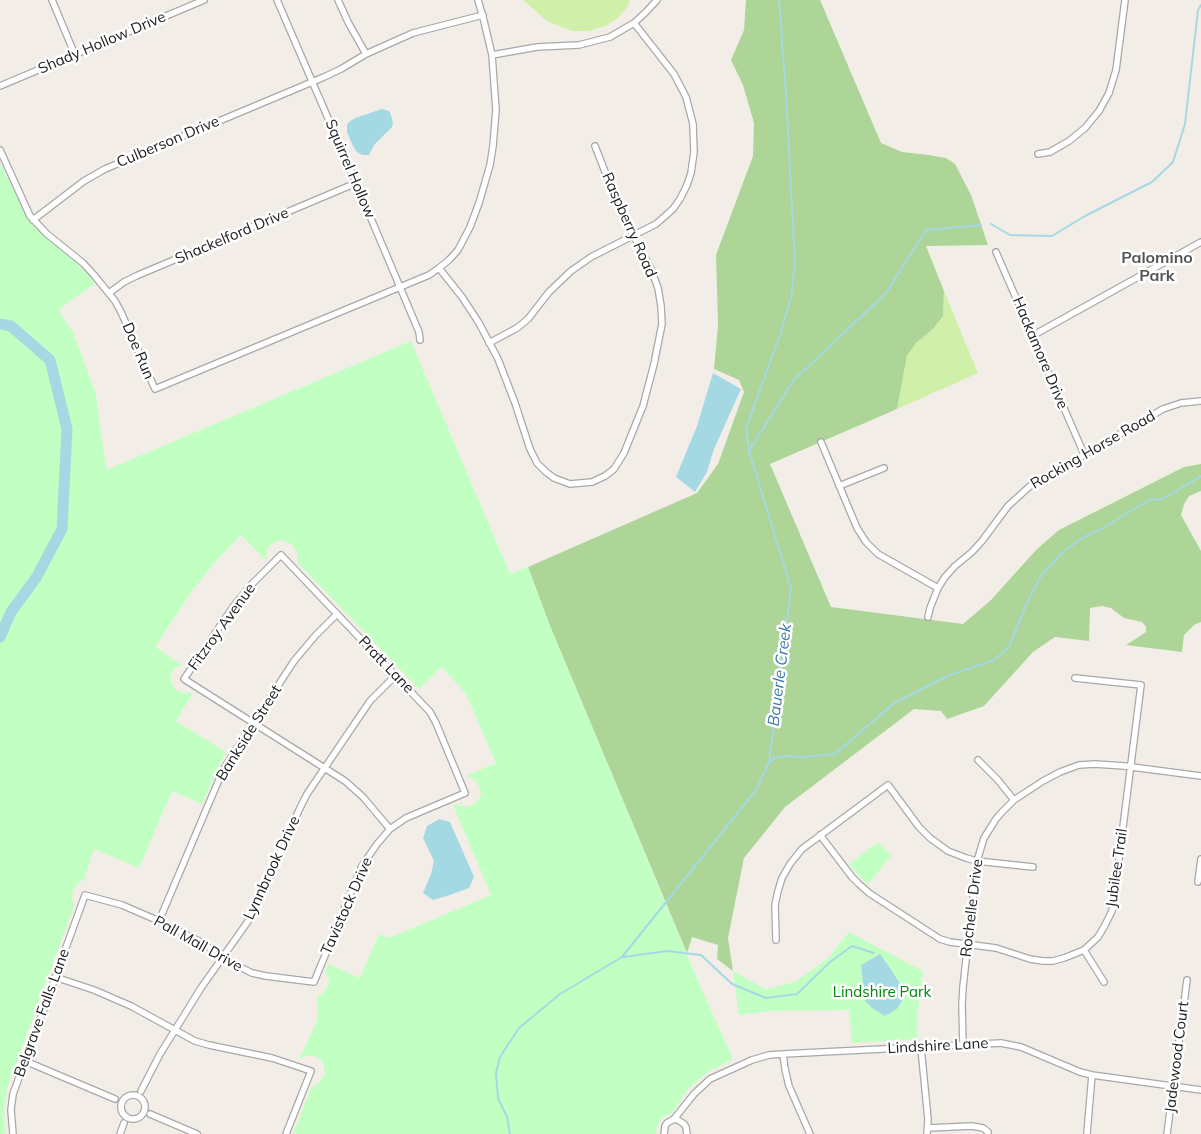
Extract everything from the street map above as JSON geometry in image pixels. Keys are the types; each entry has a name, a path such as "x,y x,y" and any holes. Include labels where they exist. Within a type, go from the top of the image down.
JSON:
{"street":[{"path":"52,0 75,55"},
{"name":"Shady Hollow Drive","path":"0,86 204,0"},
{"name":"Squirrel Hollow","path":"278,0 400,286 419,332 420,340"},
{"path":"338,0 366,54"},
{"path":"400,286 429,275 440,268 458,250 479,203 490,165 496,110 492,55 478,0"},
{"path":"492,55 537,47 579,45 596,42 610,37 634,23 657,0"},
{"path":"1038,154 1050,152 1069,141 1085,128 1099,111 1109,94 1116,70 1125,0"},
{"name":"Culberson Drive","path":"33,220 97,172 313,82 341,69 366,54 413,33 482,15"},
{"path":"489,343 517,328 528,319 549,292 571,271 591,257 656,224 673,209 687,185 694,152 693,124 686,97 674,74 634,23"},
{"name":"Raspberry Road","path":"440,268 479,323 489,343 506,378 530,450 537,463 554,478 570,484 592,482 614,469 624,453 643,406 662,324 661,306 658,288 651,268 610,187 595,146"},
{"name":"Doe Run","path":"0,150 27,211 33,220 83,264 109,293 121,312 155,389 400,286"},
{"name":"Shackelford Drive","path":"109,293 136,276 356,183"},
{"path":"1032,336 1201,242"},
{"name":"Hackamore Drive","path":"996,252 1084,454"},
{"name":"Rocking Horse Road","path":"928,617 938,588 945,577 972,552 1008,506 1030,486 1163,409 1181,403 1201,401"},
{"path":"821,442 857,528 870,547 878,554 938,588"},
{"path":"839,486 884,468"},
{"name":"Pratt Lane","path":"281,555 425,706 433,717 465,793"},
{"name":"Fitzroy Avenue","path":"254,722 184,679 233,607 250,586 281,555"},
{"name":"Bankside Street","path":"159,921 223,770 301,652 337,614"},
{"name":"Lynnbrook Drive","path":"141,1098 141,1091 160,1054 201,988 258,906 302,802 370,701 396,676"},
{"name":"Jubilee Trail","path":"820,835 852,877 869,893 940,939 996,948 1030,959 1043,961 1053,961 1084,950 1092,944 1112,911 1141,685 1075,678"},
{"path":"254,722 345,781 356,790 390,829"},
{"path":"978,760 1014,800"},
{"name":"Rochelle Drive","path":"963,1045 962,996 977,861 984,838 996,819 1014,800 1043,781 1070,768 1095,764 1131,766 1201,776"},
{"path":"776,940 775,905 782,878 790,864 802,849 888,785 919,827 948,851 977,861 1033,867"},
{"name":"Tavistock Drive","path":"314,982 362,866 370,852 390,829 414,814 465,793"},
{"path":"1198,882 1201,859"},
{"name":"Pall Mall Drive","path":"85,895 122,905 159,921 224,956 246,971 258,975 314,982"},
{"name":"Belgrave Falls Lane","path":"13,1134 11,1110 13,1094 85,895"},
{"path":"1084,950 1104,982"},
{"path":"55,977 94,990 131,1006 202,1044 272,1058 310,1071 286,1134"},
{"name":"Jadewood Court","path":"1167,1134 1187,980"},
{"name":"Lindshire Lane","path":"664,1134 667,1123 674,1119 699,1088 718,1075 752,1060 769,1055 992,1043 1021,1047 1080,1072 1092,1075 1201,1090"},
{"path":"922,1048 927,1131 978,1127 988,1132"},
{"path":"783,1054 789,1086 810,1134"},
{"path":"25,1061 115,1099 124,1099 141,1091"},
{"path":"1087,1133 1092,1075"},
{"path":"134,1095 141,1098 144,1104 142,1115"},
{"path":"115,1099 121,1106 124,1114 124,1123 120,1134"},
{"path":"121,1106 124,1099"},
{"path":"685,1106 683,1119 686,1134"},
{"path":"144,1108 150,1114 197,1134"},
{"path":"124,1114 132,1119"},
{"path":"124,1123 142,1115 150,1114"},
{"path":"674,1119 684,1124"}],"green space":[{"path":"523,0 630,0 628,6 618,18 605,26 589,31 572,31 547,21"},
{"path":"746,0 820,0 881,143 902,152 946,158 955,164 971,195 988,245 926,246 944,291 943,316 933,329 916,343 907,356 897,409 770,464 831,607 963,624 991,600 1037,549 1059,530 1184,467 1201,464 1201,491 1189,496 1184,504 1181,515 1201,551 1201,622 1194,625 1184,635 1182,652 1126,645 1146,632 1146,627 1142,622 1124,618 1111,608 1102,606 1090,608 1089,641 1055,637 1033,652 984,706 947,719 941,711 914,709 785,807 744,858 728,938 733,971 717,959 718,945 692,937 687,953 550,626 528,567 697,493 718,464 744,392 739,380 714,369 718,325 716,255 753,156 754,123 743,85 731,60 744,30"},
{"path":"0,163 22,207 96,283 58,310 73,332 96,394 106,470 411,341 510,574 528,567 550,626 698,981 733,1059 708,1072 689,1088 673,1112 660,1120 656,1134 293,1134 311,1088 320,1082 325,1074 324,1065 317,1057 308,1055 299,1059 317,1021 317,996 322,994 328,986 329,980 325,971 328,964 360,978 379,934 389,938 491,895 453,805 467,807 476,803 481,795 480,788 475,780 466,776 496,763 465,693 442,667 419,689 297,562 297,552 291,544 282,540 273,543 268,548 266,561 241,535 216,561 192,591 155,647 182,665 175,668 171,674 171,681 175,689 181,692 193,693 176,721 226,752 202,804 172,791 139,868 94,849 84,880 79,882 73,890 74,906 7,1088 4,1111 5,1134 0,1134"},
{"path":"944,291 978,373 897,409 907,356 916,343 933,329 943,316"},
{"path":"878,842 891,856 868,884 849,864"},
{"name":"Lindshire Park","path":"849,932 923,971 917,1018 918,1039 852,1043 849,1010 771,1011 739,1015 733,971 765,989 795,982 827,959"}],"water":[{"path":"382,109 389,111 393,123 392,127 374,145 369,155 360,154 353,146 347,132 347,125 355,118"},
{"path":"713,373 741,389 714,449 707,472 695,492 676,477 697,426"},
{"path":"439,819 450,822 474,877 469,888 433,900 423,893 434,861 423,838 427,826"},
{"path":"880,954 902,987 904,997 898,1008 885,1016 865,1001 861,965"}],"waterway":[{"path":"749,449 746,428 780,335 791,297 795,264 779,0"},
{"path":"991,224 1010,235 1052,236 1085,216 1152,182 1173,162 1185,124 1198,10 1201,5"},
{"name":"Bauerle Creek","path":"510,1134 507,1117 498,1098 496,1073 500,1057 519,1028 560,994 622,957 756,790 769,763 791,588 749,451 793,381 886,293 926,230 981,225"},
{"path":"0,324 11,326 50,360 67,429 62,529 36,578 11,612 0,637"},
{"path":"769,763 775,758 783,756 805,757 835,754 893,704 947,676 994,660 1009,647 1026,605 1042,574 1063,552 1082,538 1101,529 1151,499 1159,500 1168,496 1201,476"},
{"path":"623,957 667,951 701,955 732,984 766,998 797,994 830,962 852,946 874,953"}],"district":[{"name":"Palomino Park","path":"1157,267"}]}
